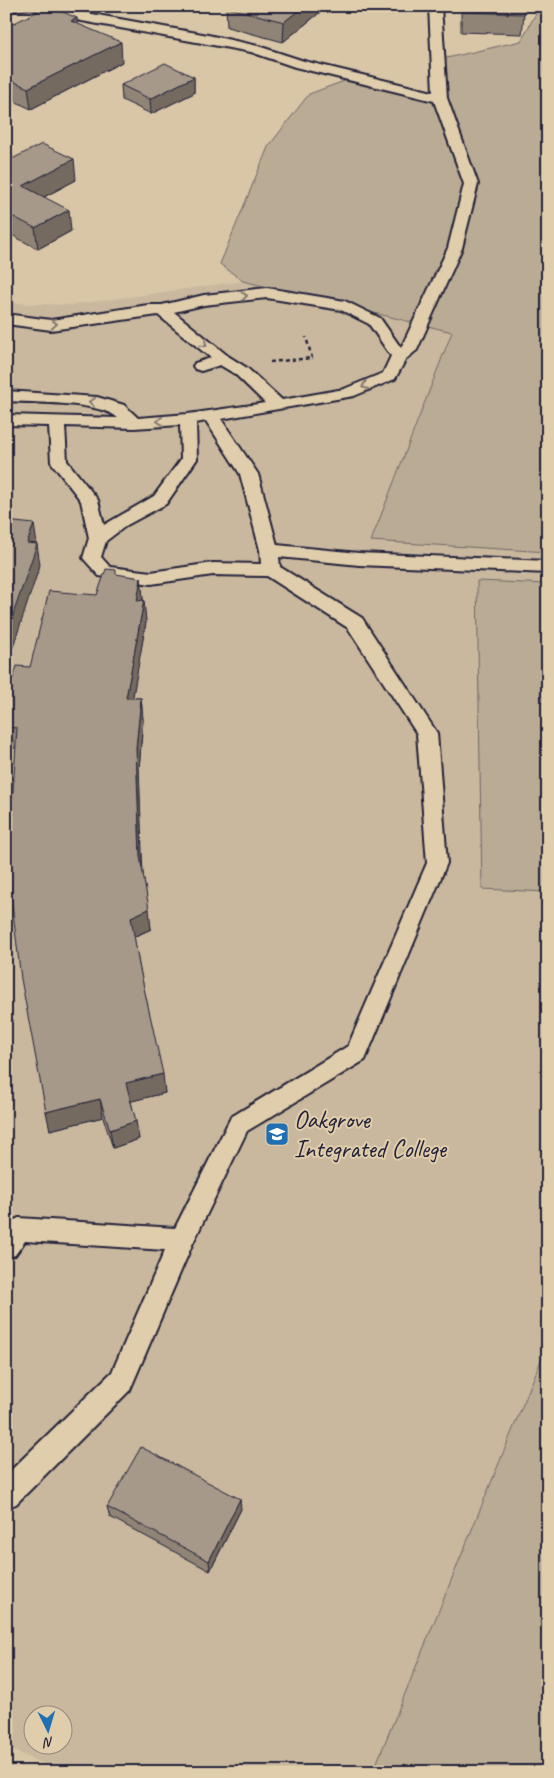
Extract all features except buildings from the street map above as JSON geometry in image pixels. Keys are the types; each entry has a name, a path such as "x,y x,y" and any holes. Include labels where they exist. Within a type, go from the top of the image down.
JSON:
{"lane":[{"path":"6,7 27,6"},
{"path":"36,6 49,11 236,45 300,64 440,98"},
{"path":"6,420 134,423 188,419 278,406 348,393 389,376 399,356 409,350 455,248 471,184 440,98 435,6"},
{"path":"6,318 51,325 148,310 162,310 204,300 267,293 345,306 375,321 399,356"},
{"path":"162,310 222,359 241,371 278,406"},
{"path":"201,366 222,359"},
{"path":"6,396 98,402 118,409 134,423"},
{"path":"211,416 249,474 269,550 271,570"},
{"path":"98,538 121,521 160,500 189,458 188,419"},
{"path":"6,1494 121,1381 182,1240 239,1124 357,1053 437,863 428,733 355,623 271,570 213,568 150,578 104,572 92,558 98,538 89,500 60,462 57,422"},
{"path":"269,550 359,559 548,567"},
{"path":"6,1247 19,1229 182,1240"}],"path":[{"path":"241,371 271,362 312,358 306,337"}],"shaded area":[{"path":"540,6 548,6 548,552 371,541 452,332 243,281 220,264 268,147 309,94 355,77 440,97 438,60 521,41"},
{"name":"Oakgrove Integrated College","path":"243,281 452,332 371,540 548,552 548,1772 61,1772 26,1756 72,1756 72,1706 22,1706 22,1754 6,1747 6,303 71,305"},
{"path":"477,581 548,584 548,892 482,889"},
{"path":"548,1343 548,1772 373,1772"}],"place":[{"name":"Oakgrove Integrated College","path":"277,1134"}]}
